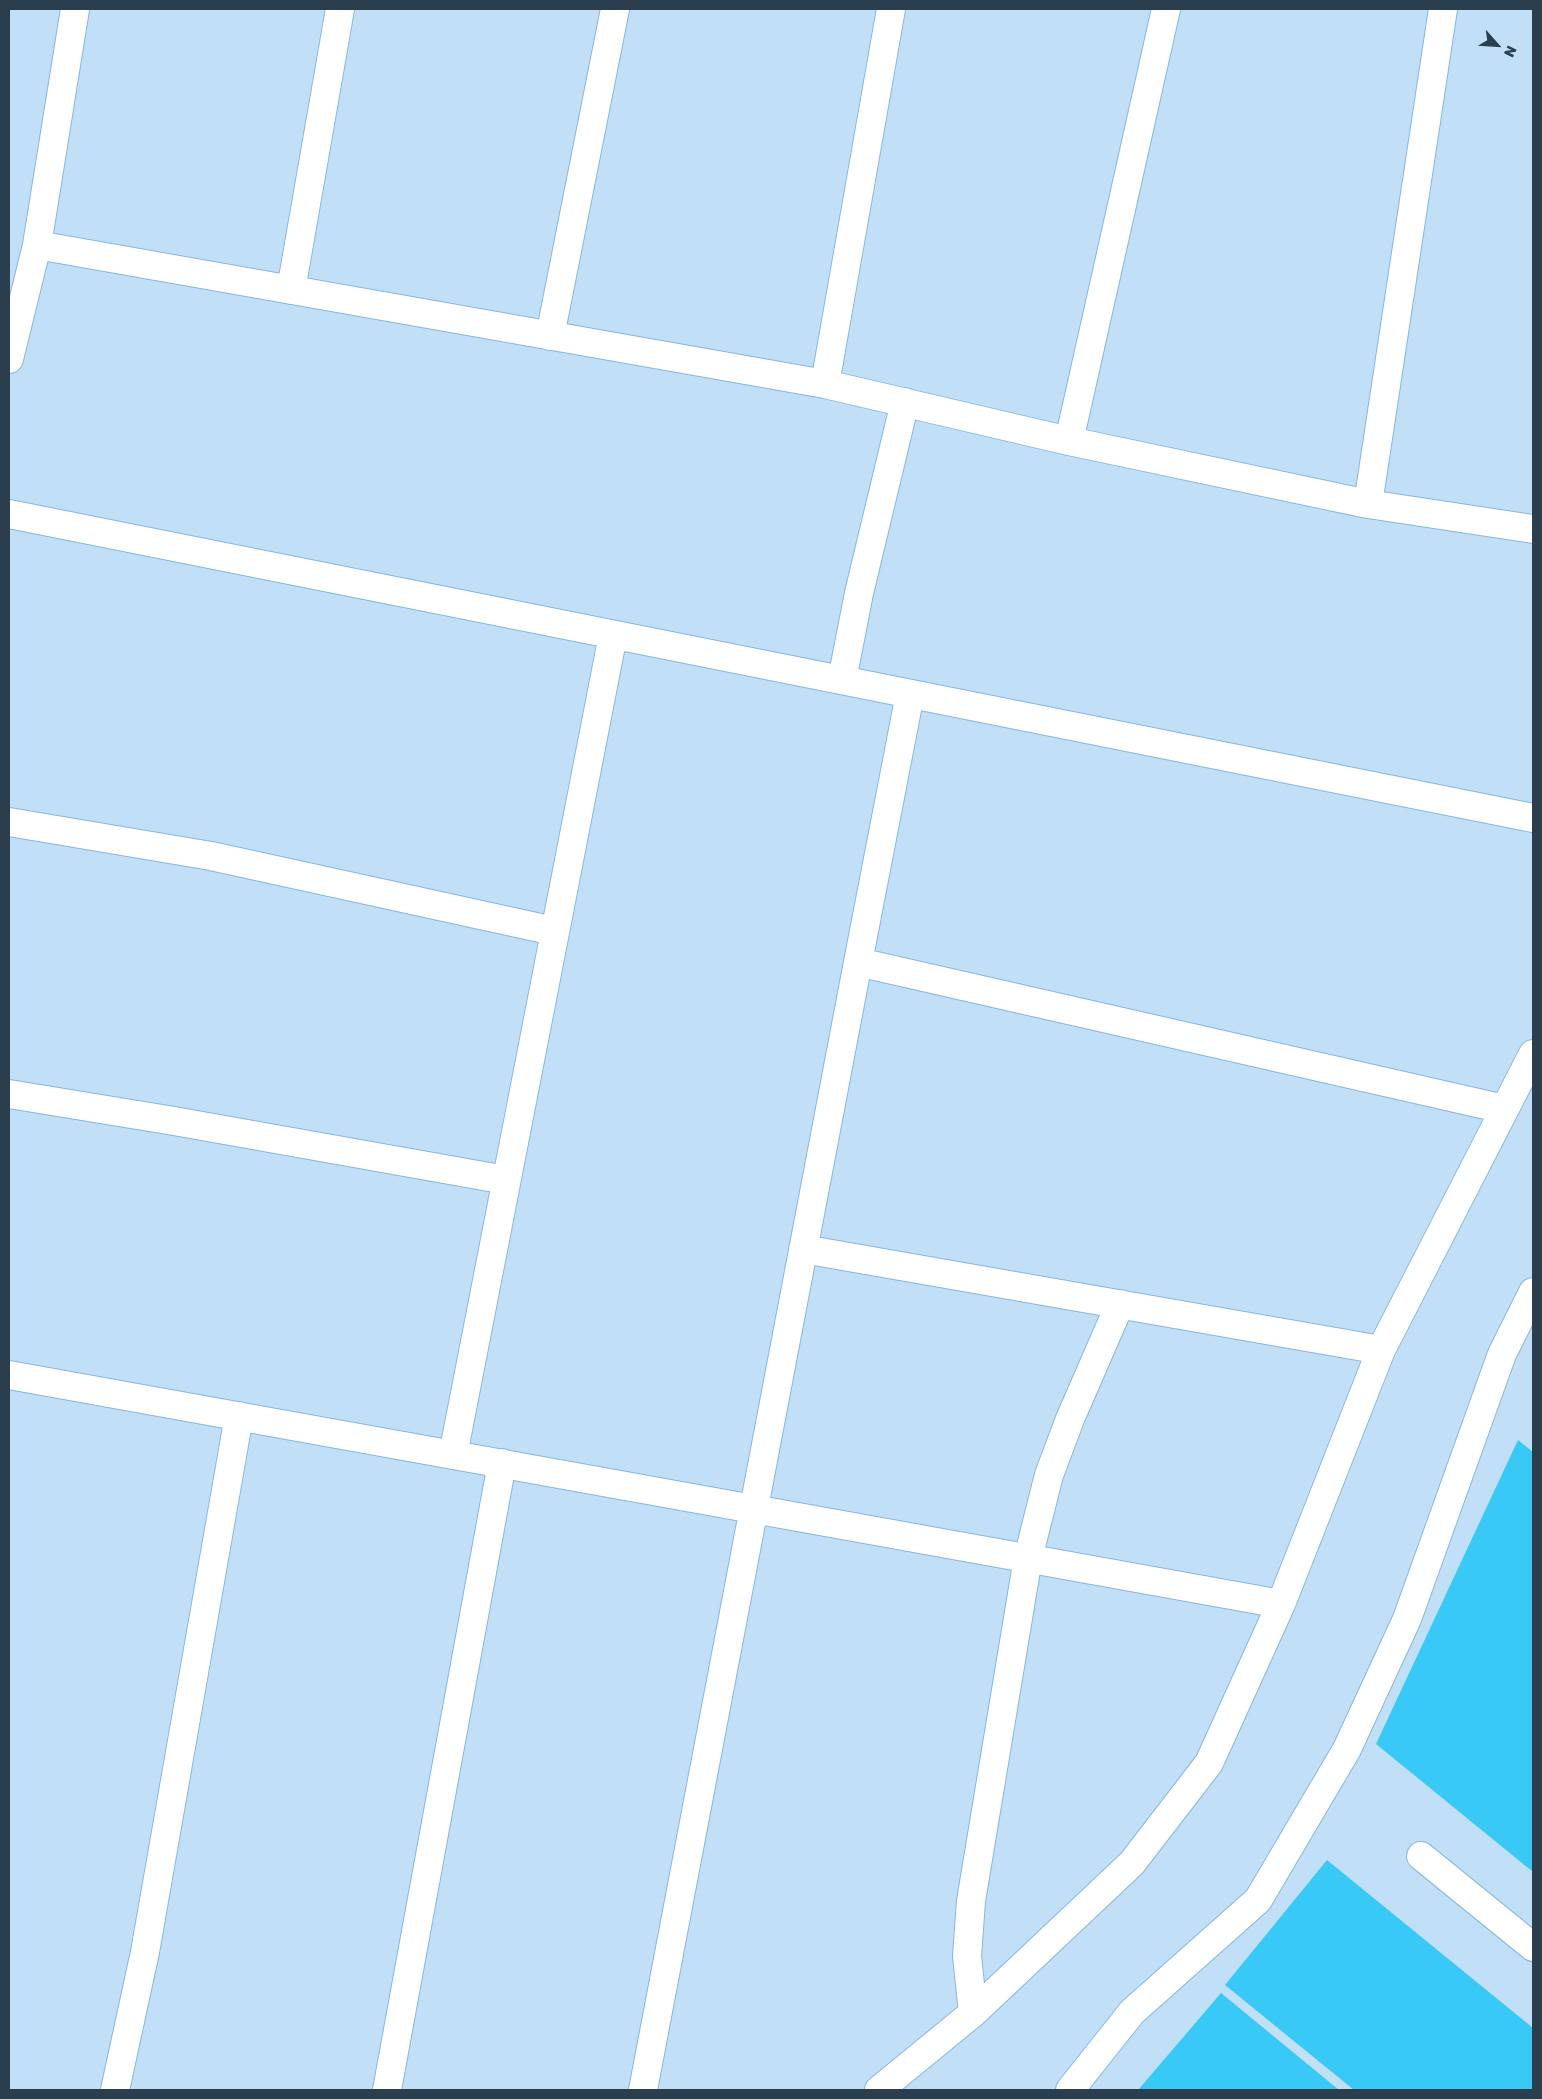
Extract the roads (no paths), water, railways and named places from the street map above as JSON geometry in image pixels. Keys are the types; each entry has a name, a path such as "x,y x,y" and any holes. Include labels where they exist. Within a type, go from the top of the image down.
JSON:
{"street":[{"path":"9,359 37,245 75,9"},
{"path":"292,290 340,9"},
{"path":"550,336 614,9"},
{"path":"825,384 891,9"},
{"path":"1069,441 1166,9"},
{"path":"1368,504 1443,9"},
{"path":"37,245 825,384 1069,441 1368,504 1533,529"},
{"path":"842,680 859,593 905,402"},
{"path":"9,514 1533,818"},
{"path":"453,1454 613,635"},
{"path":"643,2090 910,694"},
{"path":"9,822 211,856 554,931"},
{"path":"858,962 1504,1109"},
{"path":"879,2090 972,2014 1132,1863 1209,1763 1281,1604 1381,1350 1533,1054"},
{"path":"9,1094 174,1121 506,1180"},
{"path":"803,1249 1381,1350"},
{"path":"1070,2090 1132,2012 1258,1900 1347,1749 1408,1620 1502,1354 1533,1292"},
{"path":"972,2014 967,1956 971,1901 1028,1558 1049,1475 1070,1419 1120,1304"},
{"path":"9,1374 1281,1604"},
{"path":"115,2090 145,1952 239,1416"},
{"path":"387,2090 502,1463"},
{"path":"1421,1856 1533,1947"}]}
